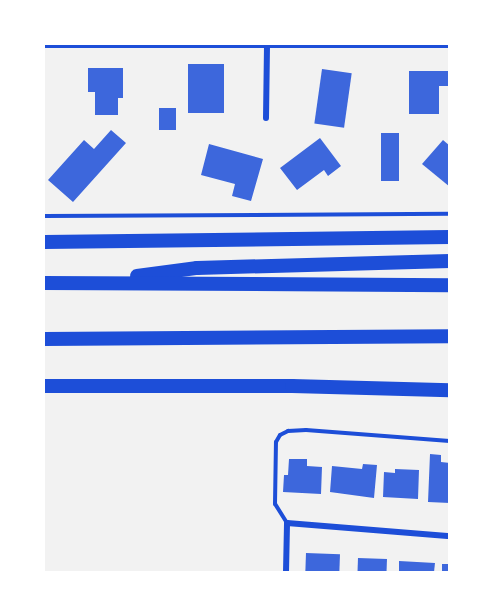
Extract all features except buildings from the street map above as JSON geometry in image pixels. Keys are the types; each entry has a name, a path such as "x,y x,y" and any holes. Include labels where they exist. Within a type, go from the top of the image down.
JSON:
{"highway":[{"path":"44,242 450,237"},
{"path":"85,283 197,268 450,261"},
{"path":"44,283 450,285"},
{"path":"353,336 450,342"},
{"path":"44,339 450,336"},
{"path":"44,386 292,386 450,390"}],"street":[{"path":"266,118 267,44"},
{"path":"44,45 450,45"},
{"path":"286,573 286,523 450,536"}],"lane":[{"path":"44,216 450,214"},
{"path":"286,523 275,504 276,442 280,435 288,431 306,430 450,441"}]}
